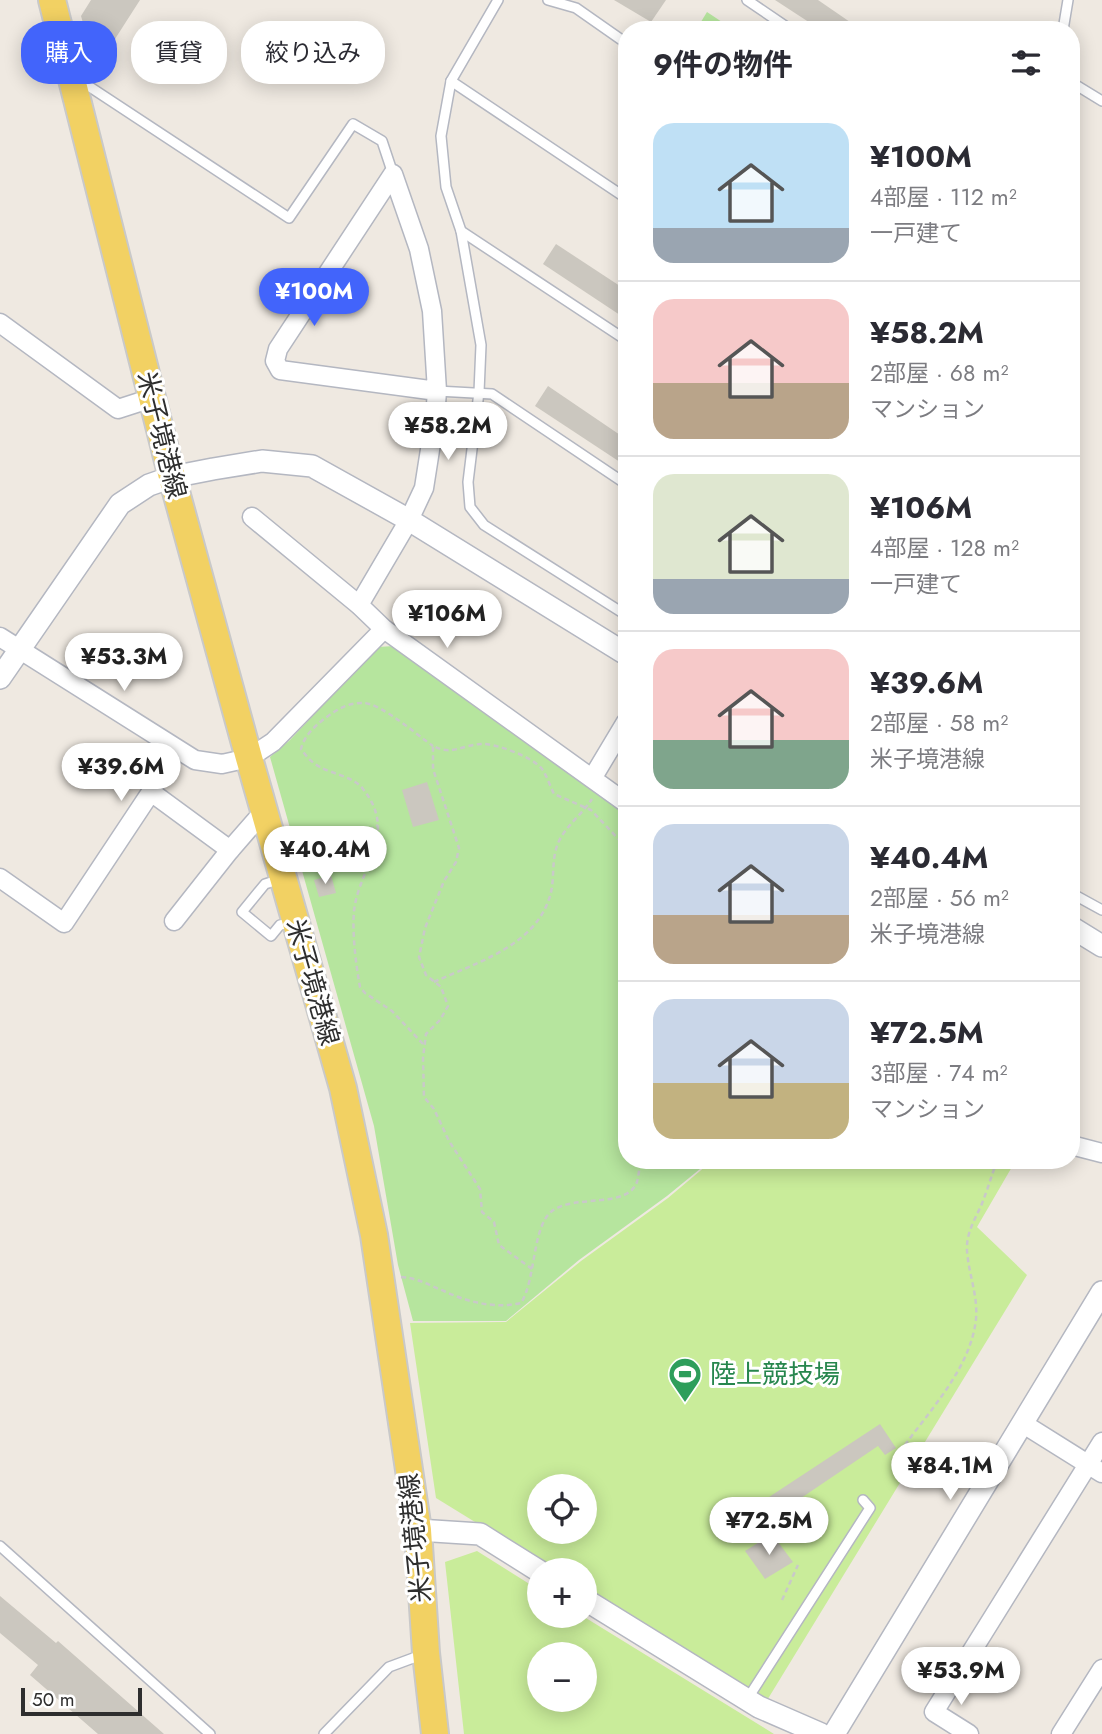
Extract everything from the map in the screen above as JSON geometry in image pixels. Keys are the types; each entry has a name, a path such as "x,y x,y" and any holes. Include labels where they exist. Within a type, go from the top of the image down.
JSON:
{"main road":[{"name":"米子境港線","path":"52,0 172,477 248,758 264,811 290,874 295,922 343,1088 374,1235 418,1530 426,1653 435,1734"}],"street":[{"path":"393,174 278,349 275,361 280,370 437,391"},
{"path":"359,605 409,520 424,488 435,418 437,391 432,311 419,249 393,174"},
{"path":"0,323 118,410 152,398"},
{"path":"0,678 120,503 149,485 172,477 262,461 312,466 409,520 618,649"},
{"path":"252,517 359,605 384,629 618,797"},
{"path":"0,637 195,760 222,764 248,758 273,742 384,629"},
{"path":"597,781 618,738"},
{"path":"0,878 64,923 151,792 230,850"},
{"path":"174,921 264,811"},
{"path":"1080,933 1102,946"},
{"path":"1080,1147 1102,1153"},
{"path":"834,1734 1102,1292"},
{"path":"1022,1423 1095,1469"},
{"path":"969,1734 934,1712 1095,1469 1102,1442"},
{"path":"418,1530 480,1534 527,1563"},
{"path":"597,1607 759,1707 821,1734"},
{"path":"1061,1734 1102,1669"}],"lane":[{"path":"498,0 451,81 441,136 446,187 461,231 481,345 479,392 468,482 470,507 484,525 618,610"},
{"path":"548,0 575,4 618,37"},
{"path":"747,0 778,21"},
{"path":"1064,21 1068,0"},
{"path":"451,81 618,193"},
{"path":"75,87 90,87 289,218 353,124 382,141 393,174"},
{"path":"1080,88 1102,101"},
{"path":"461,231 618,335"},
{"path":"437,391 492,394 618,479"},
{"path":"290,874 265,884 242,912 271,936 280,925 295,922"},
{"path":"1080,898 1102,911"},
{"path":"747,1700 870,1508 863,1500"},
{"path":"0,1546 210,1734"},
{"path":"324,1734 389,1667 426,1653"}],"path":[{"path":"425,1045 392,1010 360,987 354,913 379,838 378,825 369,798 362,786 318,766 301,749 302,742 339,708 365,702 379,708 445,752 482,744 506,749 541,768 554,794 591,810 618,839"},
{"path":"433,746 433,769 459,848 456,862 444,881 425,928 419,957 426,975 441,987 448,1006 440,1020 426,1034 424,1097 434,1109 449,1142 480,1189 482,1212 494,1222 499,1245 532,1269"},
{"path":"434,982 510,947 535,924 550,899 553,863 559,842 586,807 597,781"},
{"path":"290,874 315,864 343,844 378,825"},
{"path":"380,1278 414,1278 455,1296 474,1301 504,1306 521,1303 530,1285 544,1222 550,1212 573,1201 611,1199 626,1195 636,1184 639,1169"},
{"path":"905,1445 959,1370 968,1348 975,1326 976,1299 967,1251 969,1231 994,1169"},
{"path":"782,1600 798,1565"}],"green space":[{"path":"707,12 720,21 702,21"},
{"path":"395,646 618,807 618,1169 700,1169 579,1260 506,1321 413,1321 398,1265 374,1126 270,757 290,740 377,647"},
{"name":"陸上競技場","path":"702,1169 1011,1169 977,1227 1027,1275 766,1702 597,1597 597,1558 534,1558 436,1498 410,1323 506,1322"},
{"path":"477,1551 527,1582 527,1628 597,1628 597,1625 774,1734 464,1734 445,1562"}],"building":[{"path":"91,0 140,0 117,36 117,21 82,21 81,16"},
{"path":"614,0 666,0 649,21"},
{"path":"775,0 818,0 849,21 807,21"},
{"path":"556,244 618,285 618,314 543,264"},
{"path":"548,386 618,434 618,461 535,406"},
{"path":"427,782 439,820 413,827 402,790"},
{"path":"331,875 336,893 319,897 314,880"},
{"path":"880,1424 896,1448 885,1455 878,1446 773,1517 763,1501"},
{"path":"772,1534 793,1562 765,1579 745,1551"},
{"path":"0,1596 56,1643 58,1641 164,1734 98,1734 30,1675 38,1665 0,1633"}],"place":[{"name":"陸上競技場","path":"685,1404"}]}
